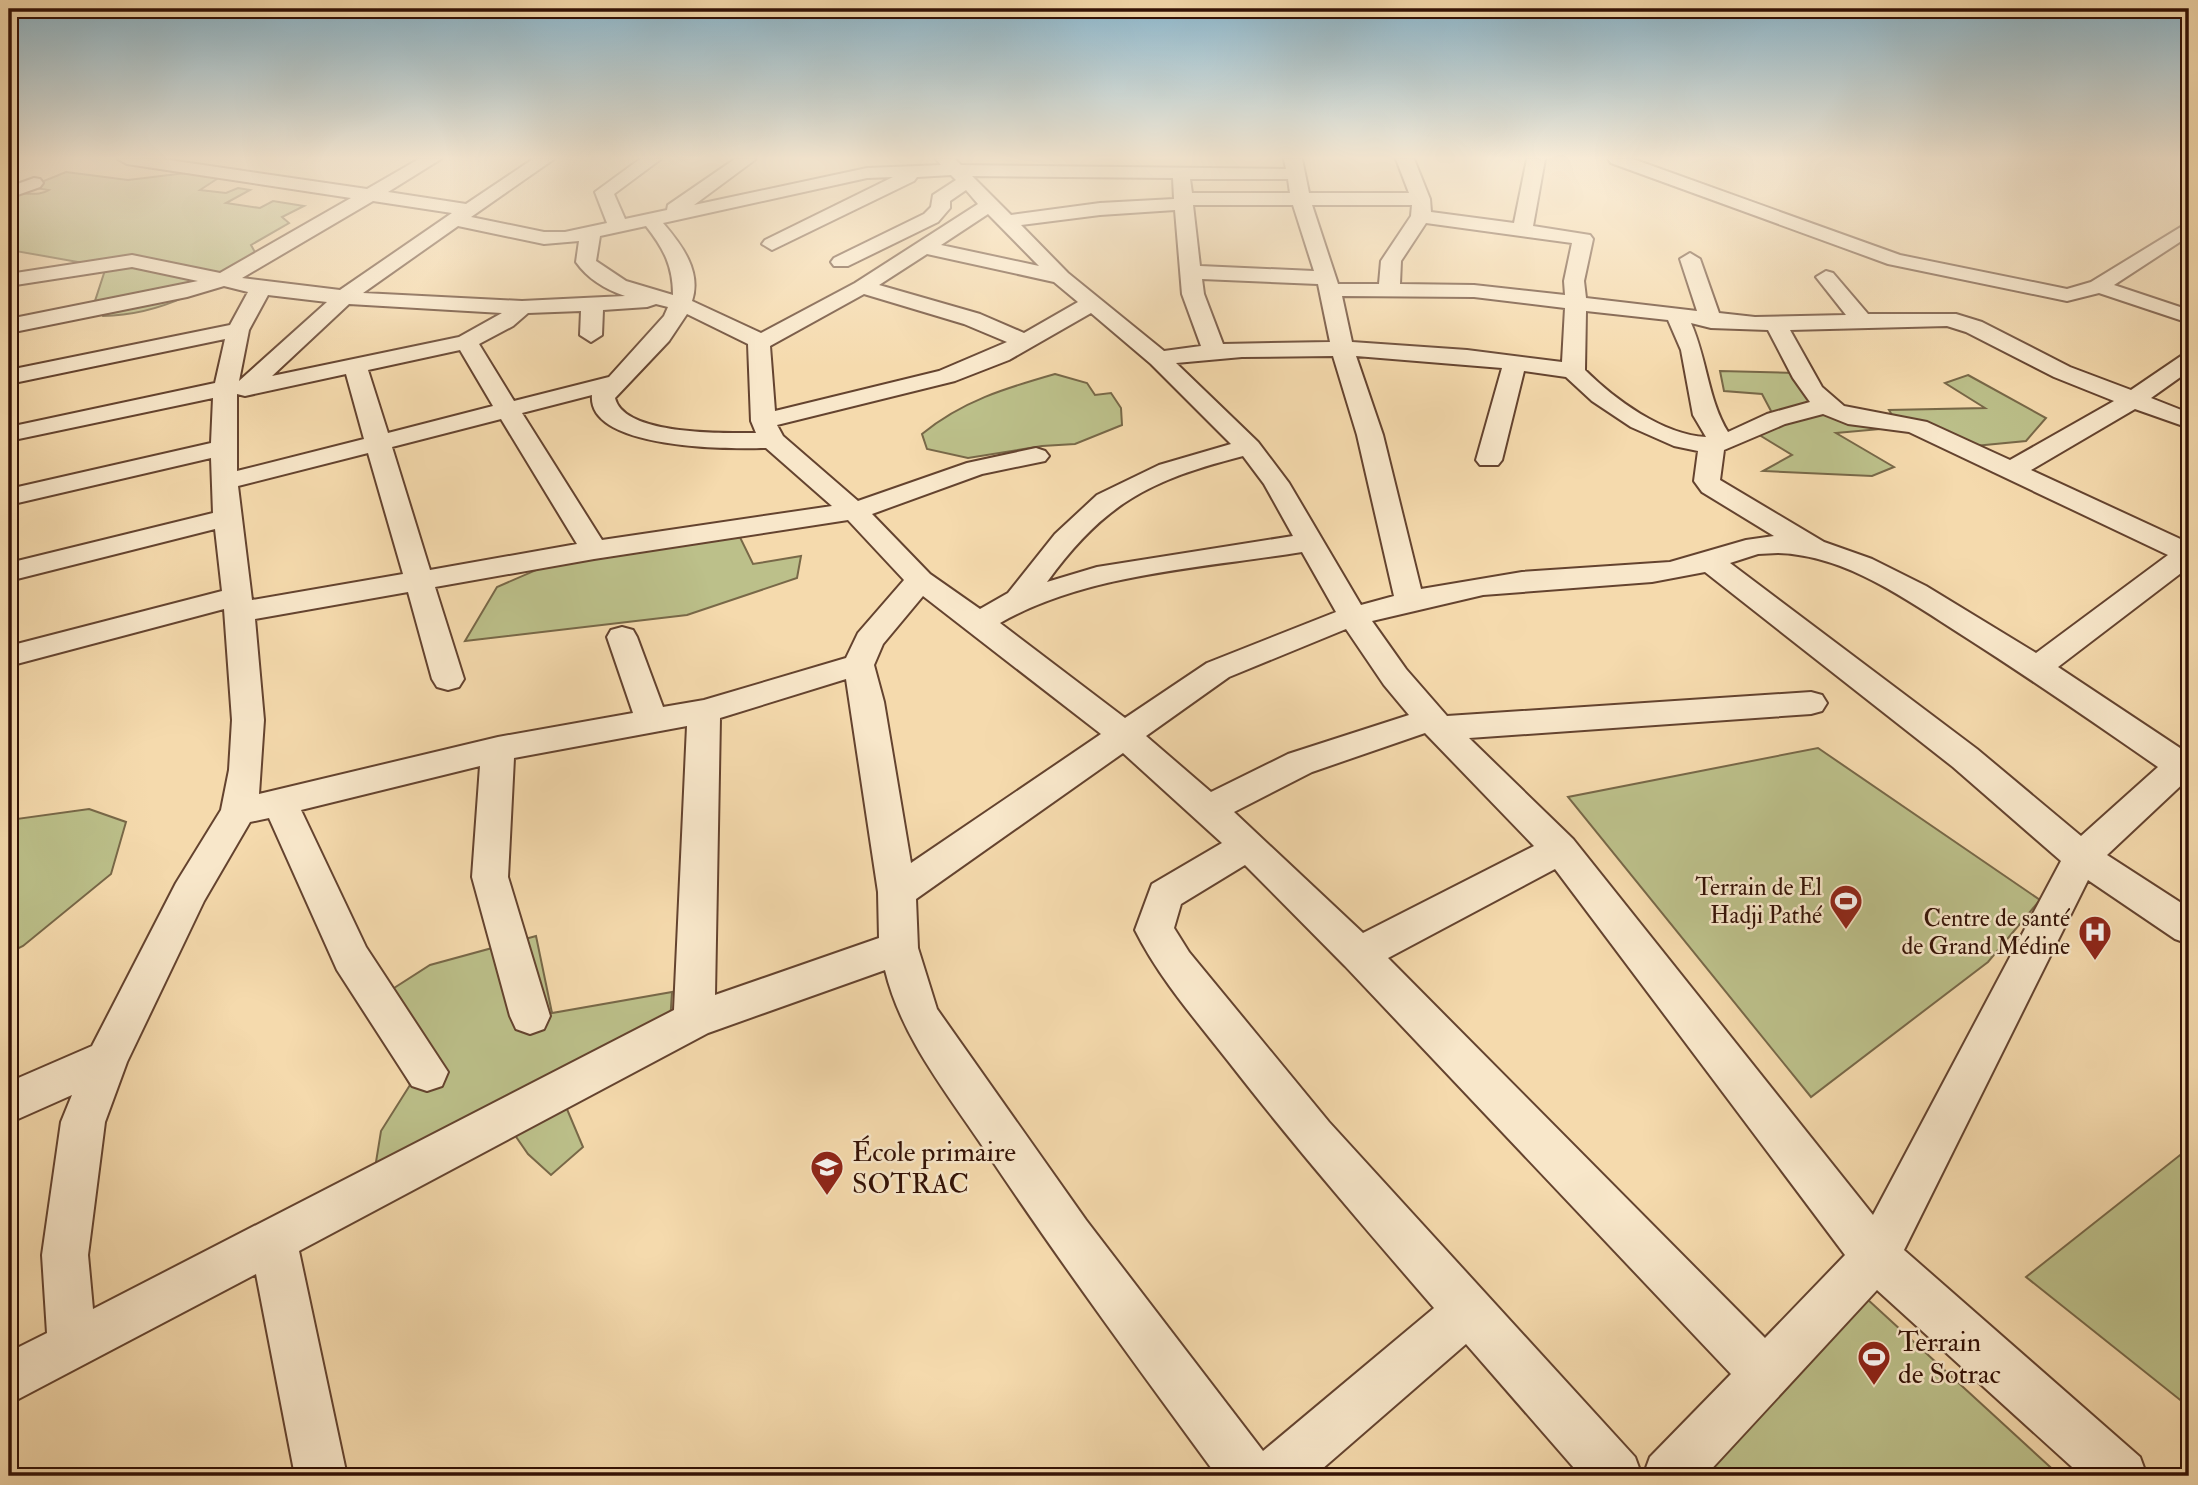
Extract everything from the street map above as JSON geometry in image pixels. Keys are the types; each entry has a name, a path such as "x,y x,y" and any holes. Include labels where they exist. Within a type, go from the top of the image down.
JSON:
{"street":[{"path":"9,326 187,291 223,280 313,228"},
{"path":"232,390 343,298 443,228"},
{"path":"509,228 544,238 616,228"},
{"path":"663,228 678,253 683,270 654,345 603,397 605,406 625,421 668,437 695,442 767,430 947,376 1001,355 1092,303"},
{"path":"772,244 804,228"},
{"path":"841,262 910,228"},
{"path":"759,343 862,287 953,228"},
{"path":"1013,228 1061,277 1159,359 1249,447 1276,483 1354,618 1395,677 1435,723 1560,849 1876,1257 2121,1476"},
{"path":"1186,228 1193,294 1214,350"},
{"path":"1310,228 1328,284 1342,348 1370,435 1410,602"},
{"path":"1389,288 1391,261 1409,228"},
{"path":"1520,228 1575,236 1584,241 1574,281 1576,303 1573,371 1586,388 1616,408 1689,442 1717,444 1782,416 1826,406"},
{"path":"1811,228 1922,268 2067,295 2082,293 2098,286 2189,228"},
{"path":"604,231 586,262 593,271 612,283 741,331 759,343"},
{"path":"924,247 1061,277"},
{"path":"1690,259 1711,321"},
{"path":"9,280 118,261 146,263 261,288 343,298 592,305 671,303"},
{"path":"1190,272 1328,284 1460,290 1711,321 1776,325 1939,319 1959,321 2062,372 2189,421"},
{"path":"1826,277 1863,322"},
{"path":"2098,286 2189,317"},
{"path":"862,287 972,319 1024,341"},
{"path":"72,1345 65,1255 83,1122 107,1059 188,894 238,812 246,770 248,720 224,465 238,330 261,288"},
{"path":"9,434 466,342 505,321 511,302"},
{"path":"591,335 592,305"},
{"path":"1677,317 1692,350 1704,415 1717,444 1707,481 1711,486 1814,548"},
{"path":"38,371 48,318"},
{"path":"1776,325 1826,406 1847,416 1905,422 2010,471 2184,546 2037,668"},
{"path":"9,377 238,330"},
{"path":"466,342 594,550"},
{"path":"759,343 767,430 854,511 920,580 979,622 1123,734 1248,845 1359,954 1765,1374"},
{"path":"1159,359 1214,350 1342,348 1439,351 1573,371"},
{"path":"2010,471 2133,400 2189,361"},
{"path":"1489,460 1515,362"},
{"path":"355,365 448,679"},
{"path":"9,497 377,443 617,382"},
{"path":"1018,600 1078,526 1120,492 1179,465 1249,447"},
{"path":"9,656 238,604 420,579 854,511 976,468 1035,456"},
{"path":"9,572 227,518"},
{"path":"979,622 1018,600 1097,576 1310,542"},
{"path":"897,891 1218,670 1256,652 1410,602 1500,584 1644,575 1710,562 1757,546 1784,543 1814,548 1862,565 1905,588 2185,762 2081,857 1876,1257 1669,1476"},
{"path":"1710,562 1965,758 2081,857 2189,928"},
{"path":"920,580 869,640 858,665 867,702 897,891 900,948 910,992 922,1020 1070,1236 1249,1476"},
{"path":"622,638 652,721"},
{"path":"238,812 498,749 704,711 858,665"},
{"path":"1209,809 1300,763 1435,723 1811,703"},
{"path":"694,1020 704,711"},
{"path":"498,749 489,877 530,1016"},
{"path":"281,803 351,958 427,1072"},
{"path":"1248,845 1165,895 1154,930 1175,964 1314,1137 1616,1476"},
{"path":"1359,954 1560,849"},
{"path":"9,1378 694,1020 900,948"},
{"path":"9,1103 107,1059"},
{"path":"273,1240 321,1476"},
{"path":"1274,1476 1468,1311"}],"green space":[{"path":"9,228 280,228 251,245 256,254 221,278 165,305 125,314 103,316 95,301 106,267 16,251 9,265"},
{"path":"1720,371 1796,373 1812,393 1874,421 1881,429 1836,433 1894,467 1872,476 1763,471 1792,455 1756,433 1771,411 1762,394 1724,391"},
{"path":"1055,374 1087,383 1095,395 1111,393 1121,408 1122,425 1075,444 1042,446 968,458 927,449 922,434 953,413 1002,390"},
{"path":"1968,375 2046,418 2026,441 1954,448 1895,420 1889,410 1985,408 1945,383"},
{"path":"734,525 753,564 801,556 797,578 687,615 465,641 497,587 603,541"},
{"name":"Terrain de El Hadji Pathé","path":"1818,748 2040,900 1988,962 1811,1097 1568,797"},
{"path":"89,809 126,822 111,874 23,946 9,953 9,820"},
{"path":"536,936 552,1013 672,992 669,1039 561,1095 583,1147 551,1175 528,1154 512,1131 394,1183 376,1162 381,1131 410,1085 366,1006 430,965"},
{"path":"2189,1148 2189,1407 2026,1277"},
{"name":"Terrain de Sotrac","path":"1866,1298 2060,1476 1702,1476"}],"place":[{"name":"Terrain de El Hadji Pathé","path":"1846,931"},
{"name":"Centre de santé de Grand Médine","path":"2095,962"},
{"name":"École primaire SOTRAC","path":"827,1197"},
{"name":"Terrain de Sotrac","path":"1874,1387"}]}
